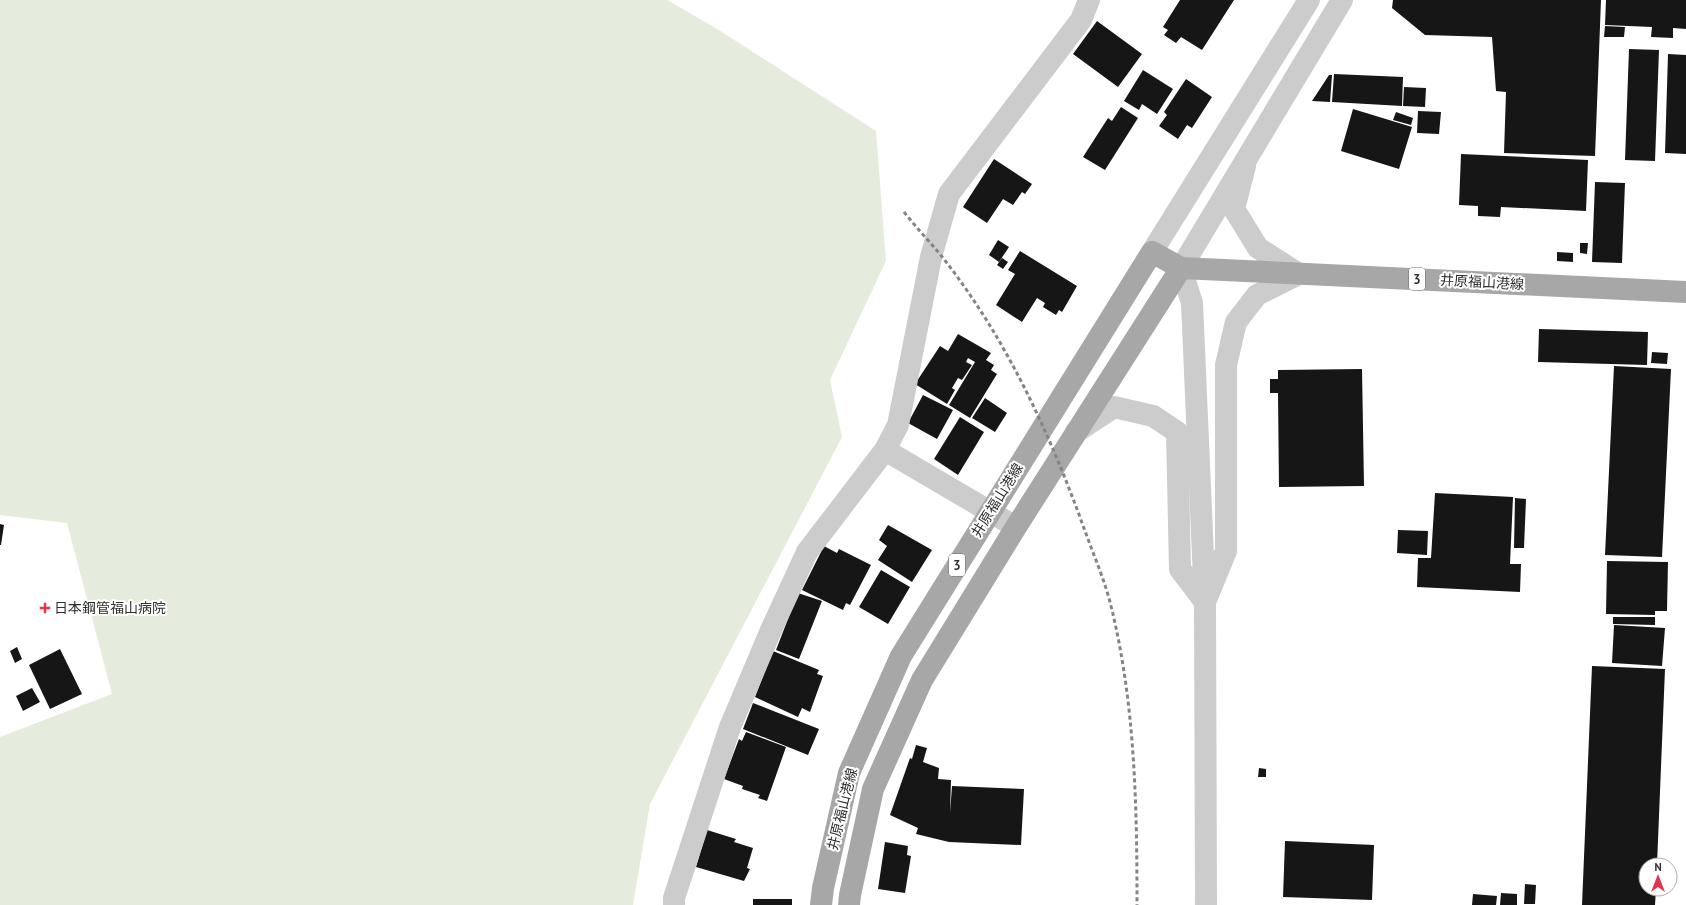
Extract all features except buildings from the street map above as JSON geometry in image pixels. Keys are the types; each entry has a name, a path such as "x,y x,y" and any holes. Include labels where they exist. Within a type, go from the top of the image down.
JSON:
{"main road":[{"name":"井原福山港線","path":"821,905 823,888 848,773 901,656 1152,252 1181,268 1686,292"},
{"name":"井原福山港線","path":"849,905 872,789 922,680 1016,527 1181,268"}],"street":[{"path":"674,905 674,898 730,727 781,608 807,552 886,450 898,425 931,257 949,194 1081,20 1089,0"},
{"path":"1152,252 1309,0"},
{"path":"1206,905 1205,602 1192,303 1181,268 1342,0"},
{"path":"1247,158 1234,209 1258,248 1299,274"},
{"path":"1205,602 1226,551 1226,365 1236,322 1257,295 1299,274"},
{"path":"1076,432 1114,407 1153,416 1177,432 1180,569 1205,602"},
{"path":"886,450 1016,527"}],"green space":[{"path":"0,0 667,0 714,27 876,131 886,261 830,380 842,437 650,804 633,905 0,905 0,737 112,694 67,523 0,515"}],"railway":[{"path":"904,212 945,260 972,297 992,329 1028,394 1044,428 1072,496 1106,587 1119,643 1130,717 1135,792 1137,905"}],"place":[{"name":"日本鋼管福山病院","path":"45,608"}]}
